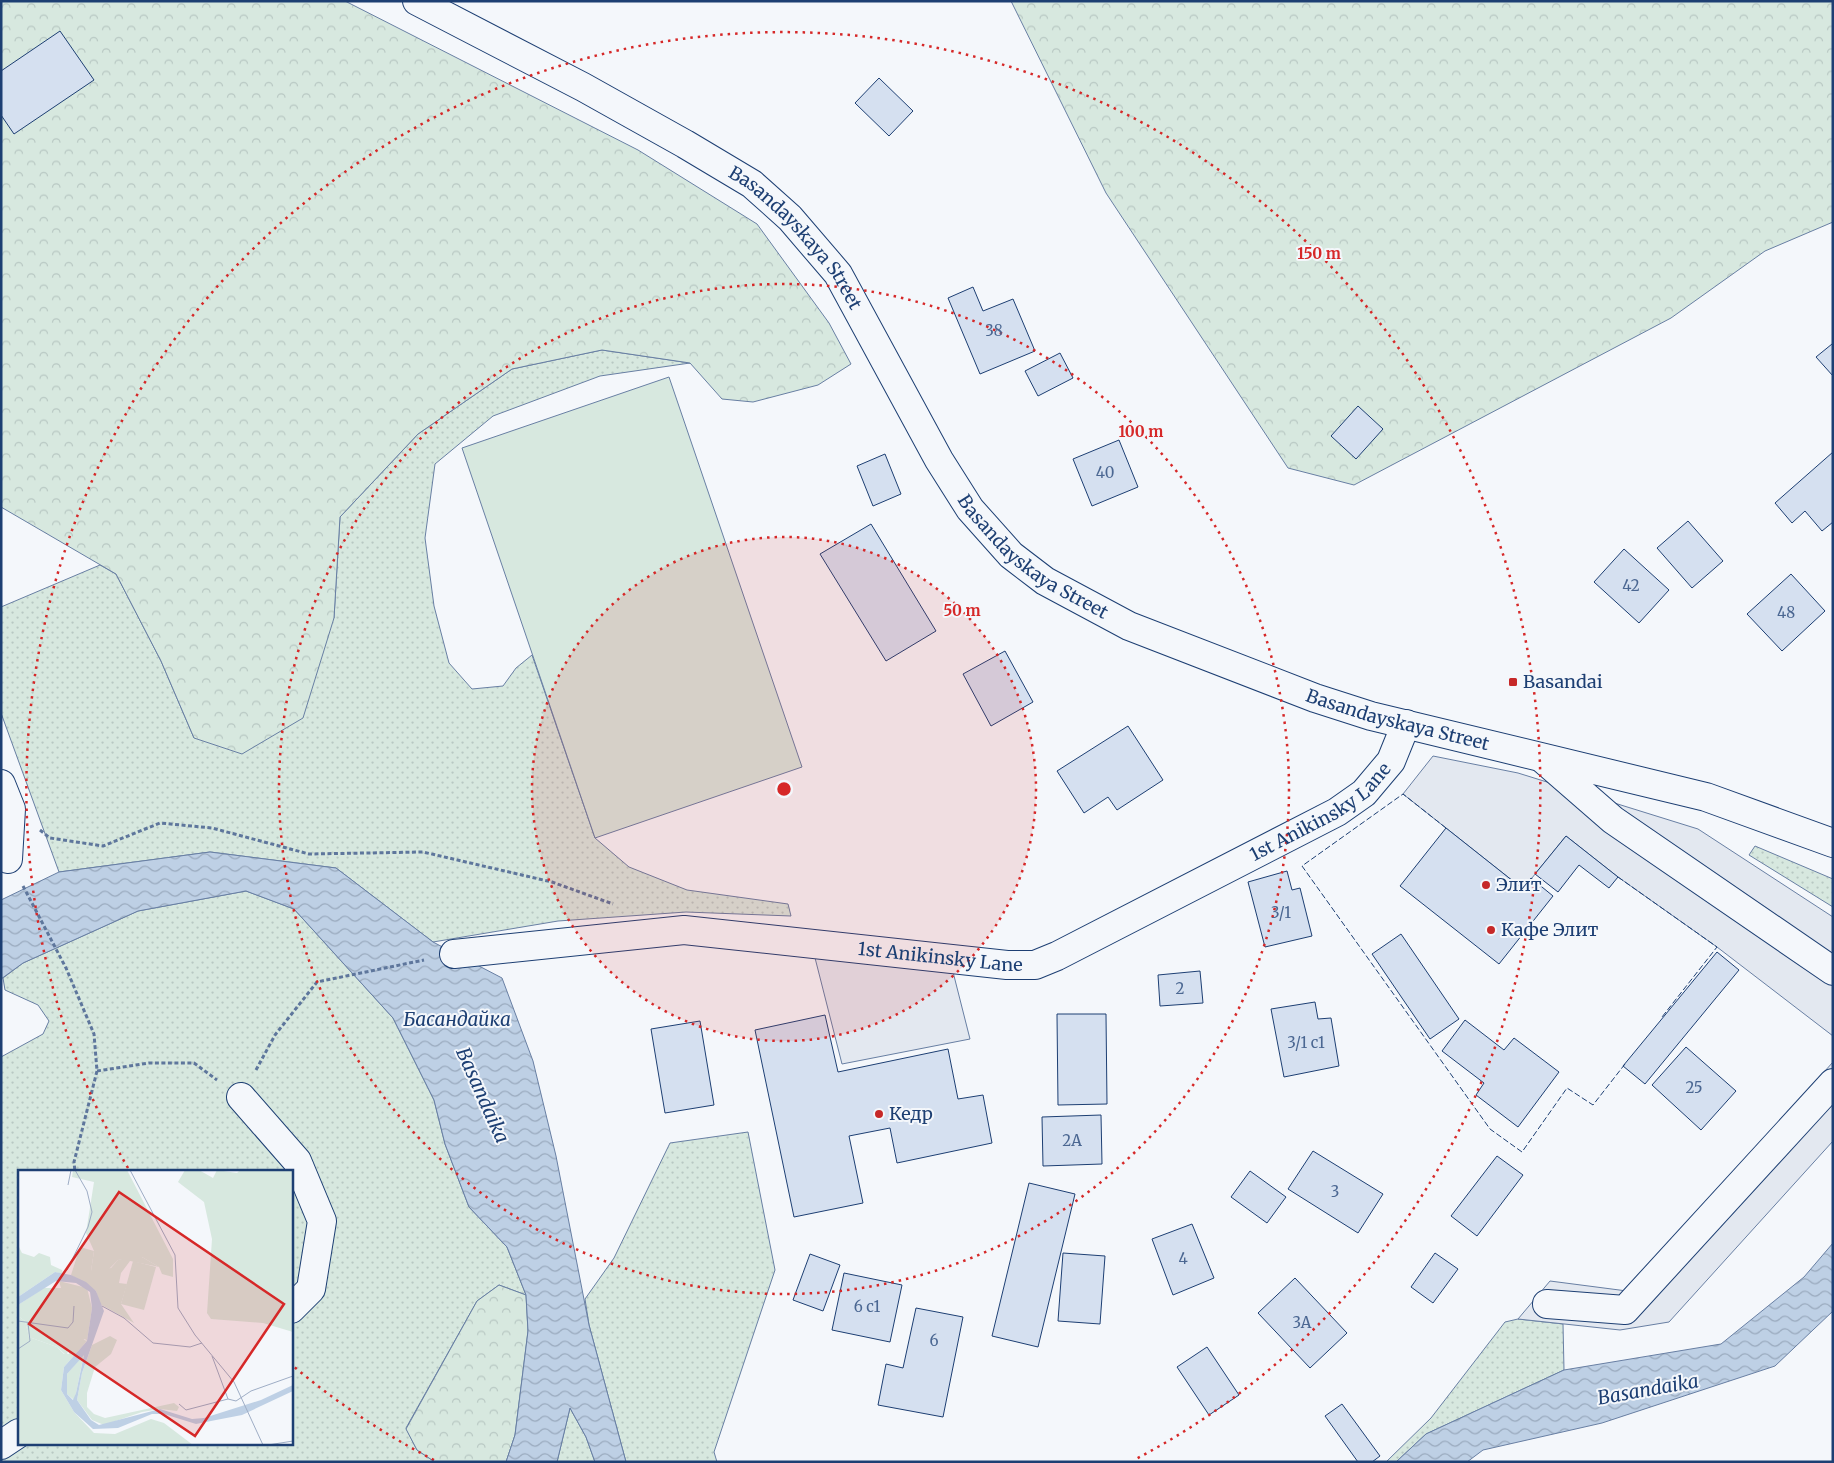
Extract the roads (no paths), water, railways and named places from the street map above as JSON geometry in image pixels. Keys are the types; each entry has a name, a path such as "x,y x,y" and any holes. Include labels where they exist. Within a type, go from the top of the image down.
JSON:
{"street":[{"name":"Basandayskaya Street","path":"417,1 583,87 685,144 752,184 790,218 838,274 939,460 970,508 1010,555 1044,581 1129,626 1315,698 1371,716 1706,797 1833,843"},
{"name":"1st Anikinsky Lane","path":"454,954 684,930 1007,965 1035,965 1057,956 1337,812 1364,793 1391,761 1406,724"},
{"path":"1541,758 1613,820 1833,972"},
{"path":"1,784 12,809 8,859"},
{"path":"1547,1304 1624,1310 1833,1083"},
{"path":"242,1097 297,1161 322,1222 311,1289 292,1308"},
{"path":"1,1445 18,1434"}],"water":[{"name":"Басандайка","path":"210,852 336,868 433,942 502,978 533,1061 556,1156 589,1325 626,1462 595,1462 586,1437 570,1408 557,1462 506,1462 515,1435 528,1331 526,1295 507,1247 469,1207 445,1144 434,1100 393,1018 294,909 246,891 138,911 23,963 1,979 1,900 59,872"},
{"name":"Basandaika","path":"1833,1243 1833,1311 1775,1366 1602,1423 1483,1450 1467,1462 1396,1462 1426,1434 1564,1370 1721,1344 1804,1277"}],"place":[{"name":"Basandai","path":"1513,682"},
{"name":"Элит","path":"1486,885"},
{"name":"Кафе Элит","path":"1491,930"},
{"name":"Кедр","path":"879,1114"}]}
